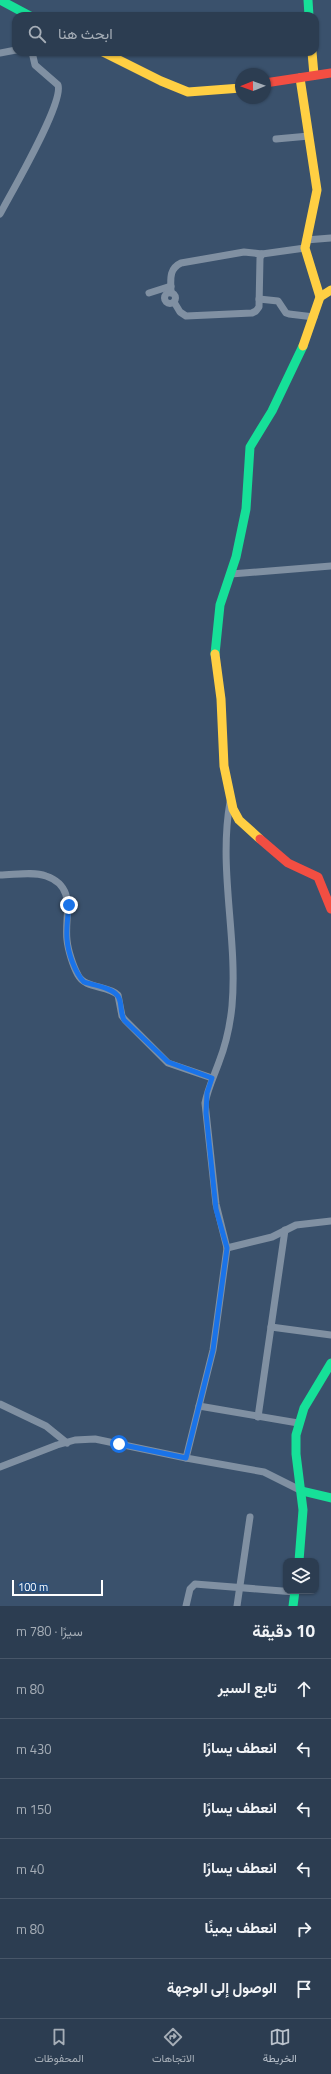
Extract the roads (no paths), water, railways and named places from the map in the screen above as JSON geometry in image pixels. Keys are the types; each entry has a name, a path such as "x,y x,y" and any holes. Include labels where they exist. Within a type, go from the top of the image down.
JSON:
{"street":[{"path":"0,0 22,12"},
{"path":"308,0 309,12"},
{"path":"0,53 12,51"},
{"path":"0,214 40,138 59,95 58,85 35,65 33,56"},
{"path":"111,56 161,81 188,92 235,88"},
{"path":"312,56 314,75"},
{"path":"271,82 331,72"},
{"path":"300,78 316,190 316,200 306,244 320,297 300,355 268,417 250,447 246,509 231,574 220,605 215,652 221,699 224,766 230,802 239,820 272,851 288,863 318,877 331,909"},
{"path":"276,140 309,136"},
{"path":"262,254 260,258 258,310 252,313 186,316 180,312 174,302 170,304 165,301 165,296 171,289 171,272 174,266 181,263 244,252 262,254 331,238"},
{"path":"149,292 171,289"},
{"path":"320,297 331,290"},
{"path":"259,299 278,301 286,313 289,314 314,317"},
{"path":"231,574 331,566"},
{"path":"186,1458 213,1350 227,1248 216,1209 206,1113 207,1093 229,1032 232,1006 233,948 225,851 226,828 230,802"},
{"path":"0,875 45,875 57,883 62,888 69,905 67,939 76,969 81,979 84,982 115,992 119,998 124,1020 168,1062 212,1078"},
{"path":"227,1248 263,1240 296,1225 331,1221"},
{"path":"258,1417 285,1230"},
{"path":"271,1327 331,1335"},
{"path":"299,1558 303,1527 302,1491 295,1449 298,1423 307,1404 331,1363"},
{"path":"0,1404 46,1426 67,1442"},
{"path":"199,1406 298,1423"},
{"path":"0,1467 67,1442 95,1439 186,1458 264,1472 302,1491 331,1498"},
{"path":"237,1606 250,1517"},
{"path":"186,1606 190,1589 195,1584 283,1591"},
{"path":"293,1606 295,1594"}]}
